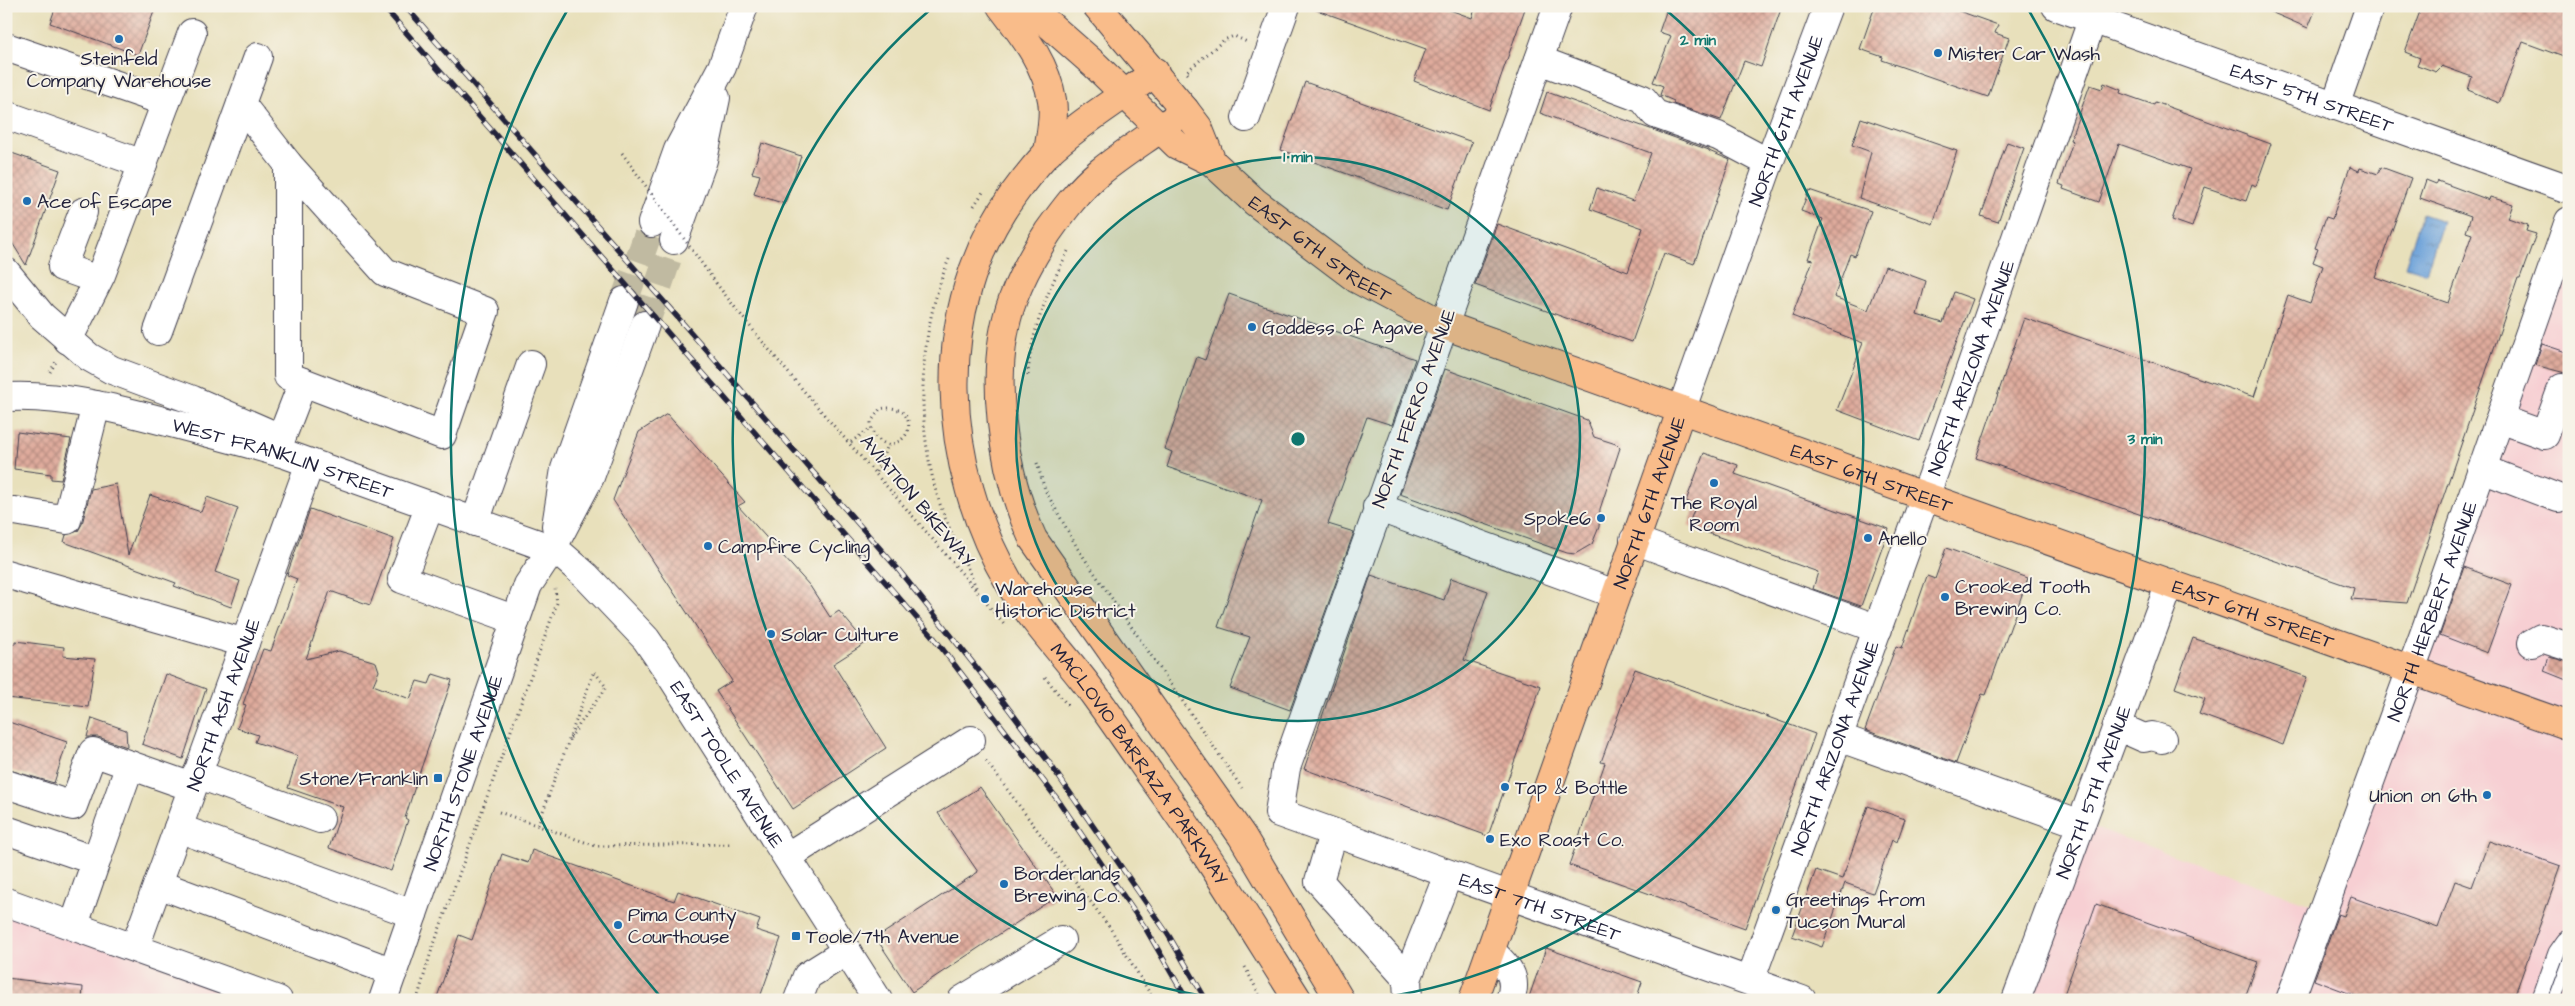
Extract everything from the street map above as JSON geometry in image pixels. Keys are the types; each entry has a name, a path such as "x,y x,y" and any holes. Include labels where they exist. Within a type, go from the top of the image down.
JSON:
{"main road":[{"path":"1001,6 1031,47 1045,73 1052,101 1048,153"},
{"name":"EAST 6TH STREET","path":"1023,6 1095,65 1177,145 1212,162 1256,202 1357,279 1395,301 1444,325 2569,726"},
{"name":"EAST 6TH STREET","path":"1098,6 1185,110 1198,128 1212,162"},
{"name":"MACLOVIO BARRAZA PARKWAY","path":"1155,72 1048,153 1012,196 986,242 970,279 960,322 953,374 958,437 971,498 993,552 1011,585 1033,619 1084,682 1167,797 1298,1000"},
{"path":"1185,110 1160,130 1099,172 1065,208 1030,260 1012,301 1002,351 1000,411 1012,484 1032,539 1128,672 1242,836 1340,1000"},
{"name":"NORTH 6TH AVENUE","path":"1474,1000 1615,594 1681,411"}],"street":[{"path":"652,223 678,150 722,67 744,6"},
{"path":"1246,118 1286,6"},
{"name":"NORTH FERRO AVENUE","path":"1279,813 1286,768 1377,507 1558,6"},
{"name":"NORTH 6TH AVENUE","path":"1681,411 1769,163 1828,6"},
{"name":"EAST 5TH STREET","path":"2056,6 2095,13 2335,106 2569,189"},
{"path":"2335,106 2370,6"},
{"name":"NORTH ARIZONA AVENUE","path":"1750,982 1926,496 2095,13"},
{"path":"68,340 98,280 192,33"},
{"path":"6,46 166,102"},
{"path":"158,331 258,57"},
{"path":"1539,60 1643,98 1655,114 1718,136 1769,163"},
{"path":"674,240 703,160 722,67"},
{"path":"241,104 288,164 386,272 485,311 442,435 288,376 288,164"},
{"path":"6,115 143,164"},
{"path":"83,212 62,266 98,280"},
{"name":"NORTH HERBERT AVENUE","path":"2290,1000 2411,670 2569,221"},
{"path":"6,272 42,316 68,340 112,370 193,400 282,438 389,491"},
{"name":"NORTH STONE AVENUE","path":"552,550 565,469 624,302"},
{"name":"NORTH STONE AVENUE","path":"383,1000 528,585 552,550 590,477 644,325"},
{"path":"475,522 531,364"},
{"path":"282,438 303,382"},
{"path":"2500,419 2545,435 2562,388"},
{"name":"WEST FRANKLIN STREET","path":"6,397 33,397 96,406 250,443 430,505 552,550"},
{"path":"6,512 15,511 67,520 96,406"},
{"name":"NORTH ASH AVENUE","path":"135,947 310,463"},
{"path":"2482,469 2558,498"},
{"path":"430,505 402,579 516,620"},
{"path":"1377,507 1615,594"},
{"path":"1634,540 1878,628"},
{"name":"EAST TOOLE AVENUE","path":"552,550 563,556 598,587 646,639 788,856 878,1000"},
{"path":"6,574 245,643"},
{"name":"NORTH 5TH AVENUE","path":"2016,1000 2170,583"},
{"path":"2532,643 2541,638 2569,647"},
{"path":"2117,726 2155,742"},
{"path":"1838,737 2081,824"},
{"path":"788,856 970,740"},
{"path":"6,784 73,806 92,752 130,766 195,781 320,819"},
{"path":"74,926 130,766"},
{"name":"EAST 7TH STREET","path":"1279,813 1333,834 1802,1000"},
{"path":"178,828 413,914"},
{"path":"6,830 96,861"},
{"path":"1333,834 1319,882 1408,990"},
{"path":"1408,990 1448,875"},
{"path":"158,884 393,972"},
{"path":"6,902 278,1000"},
{"path":"962,1000 1061,940"},
{"path":"2546,1000 2562,955 2569,945"},
{"path":"798,1000 807,976 847,951"},
{"path":"1491,951 1509,969 1514,981 1510,1000"}],"path":[{"path":"1193,79 1186,72 1224,40 1234,36 1270,52"},
{"name":"AVIATION BIKEWAY","path":"622,153 752,330 851,442 1008,630"},
{"path":"1027,382 1032,348 1044,305 1070,249"},
{"path":"47,376 68,340"},
{"path":"891,407 900,409 908,419 909,428 906,436 898,443 888,445 879,441 871,428 871,422 880,410 891,407"},
{"path":"851,442 871,428"},
{"path":"876,472 888,445"},
{"path":"1034,453 1045,490 1074,542 1245,792"},
{"path":"417,1000 434,946 556,603 552,550"},
{"path":"538,825 567,743 594,671 606,687 567,743"},
{"path":"1044,676 1074,714"},
{"path":"970,740 1110,928 1154,1000"},
{"path":"499,812 596,846 733,844"},
{"path":"1243,965 1262,1000"}],"shaded area":[{"path":"2569,221 2569,1000 2016,1000 2082,823 2323,908"},
{"path":"6,902 278,1000 6,1000"}],"water":[{"path":"2422,214 2443,221 2426,273 2405,267"}],"building":[{"name":"Steinfeld Company Warehouse","path":"56,6 156,6 138,55 50,23"},
{"path":"1314,6 1439,6 1472,18 1476,6 1526,6 1489,110 1414,81 1426,49 1314,9"},
{"path":"1668,6 1782,6 1761,67 1744,61 1721,120 1673,104 1674,101 1660,95 1663,86 1653,82 1671,36 1659,32"},
{"name":"Mister Car Wash","path":"1875,6 1945,6 1998,25 1995,33 2009,38 1988,97 1882,60 1883,57 1860,49"},
{"path":"2257,6 2317,6 2308,28"},
{"path":"2422,6 2569,6 2569,59 2523,42 2499,103 2468,90 2472,77 2442,66 2436,72 2417,65 2420,58 2405,52"},
{"path":"1305,82 1472,142 1447,210 1281,150"},
{"path":"2104,83 2121,90 2120,93 2154,105 2155,102 2271,144 2256,186 2252,184 2246,201 2205,187 2192,227 2172,220 2190,169 2119,144 2099,202 2063,189 2064,186 2059,184 2073,141 2070,140 2090,85 2102,89"},
{"path":"1547,92 1709,150 1730,160 1694,264 1664,253 1632,342 1475,285 1497,224 1628,272 1643,228 1590,209 1597,188 1633,201 1651,153 1540,113"},
{"path":"1861,118 1957,151 1933,224 1859,198 1871,152 1852,145"},
{"path":"2007,142 2024,148 1998,222 1981,216"},
{"path":"762,143 801,156 785,204 754,194 760,175 752,173"},
{"name":"Ace of Escape","path":"6,151 60,170 26,265 6,233"},
{"path":"2350,167 2359,171 2360,168 2378,174 2381,167 2411,178 2375,277 2448,303 2472,234 2466,232 2471,216 2420,198 2426,180 2436,184 2438,181 2489,200 2490,197 2513,204 2508,218 2528,225 2526,231 2536,234 2520,278 2518,278 2407,603 2351,599 2354,588 1976,458 2024,318 2254,397 2288,295 2310,303 2323,266 2313,262 2318,249 2315,248 2326,217 2332,219"},
{"path":"1809,190 1871,211 1855,256 1850,254 1834,297 1868,310 1885,266 1926,281 1917,315 1943,323 1954,292 1973,299 1919,441 1837,410 1863,343 1792,316 1813,260 1808,259 1823,219 1801,211"},
{"path":"1229,294 1415,359 1392,425 1367,417 1328,524 1354,532 1290,710 1230,688 1250,637 1218,627 1262,500 1167,467 1172,452 1165,449 1197,357 1205,360"},
{"path":"2542,344 2569,353 2569,374 2535,365"},
{"path":"1445,369 1587,420 1594,437 1616,444 1620,448 1600,509 1599,527 1592,544 1575,554 1567,553 1400,494"},
{"path":"667,414 745,502 738,506 810,586 830,617 839,611 866,643 833,664 886,748 793,809 716,691 732,681 613,500 639,432"},
{"path":"17,432 71,439 61,480 51,479 51,474 14,469"},
{"path":"1704,453 1738,465 1735,474 1889,529 1861,606 1813,589 1818,572 1688,526 1696,505 1686,501"},
{"path":"116,484 128,555 150,495 201,512 207,497 238,508 215,572 240,581 231,607 174,586 176,583 64,542 66,535 78,531 82,524 91,489"},
{"path":"310,509 394,539 370,605 330,591 306,659 339,651 376,662 379,671 373,685 410,699 417,681 429,684 433,674 452,680 418,777 405,818 408,820 391,871 329,848 343,807 288,788 298,756 255,742 258,735 237,728 246,705 243,704 263,649 271,651 297,579 287,575"},
{"path":"1946,548 2028,578 1986,695 1982,694 1956,763 1865,730 1896,646 1902,648 1927,576 1935,579"},
{"path":"2464,567 2512,585 2487,653 2440,635"},
{"path":"1371,575 1444,600 1451,578 1488,591 1464,660 1541,686 1488,836 1304,769"},
{"path":"2193,638 2307,677 2283,745 2199,714 2205,699 2175,688"},
{"path":"15,641 64,647 63,656 95,659 88,707 6,698 9,644 15,644"},
{"path":"2549,657 2569,662 2569,681 2544,671"},
{"path":"1635,669 1815,734 1745,928 1569,865 1605,763 1601,762"},
{"path":"166,674 206,689 183,759 142,744"},
{"path":"92,718 126,730 127,747 98,737 87,737"},
{"path":"6,721 67,742 54,783 6,769"},
{"name":"Borderlands Brewing Co.","path":"980,787 1057,896 912,992 876,938 978,872 938,813"},
{"path":"1868,806 1905,819 1897,842 1892,840 1873,893 1845,883 1822,947 1792,936 1816,870 1842,879"},
{"path":"2489,841 2561,866 2513,1000 2367,1000 2314,980 2338,914 2344,916 2351,897 2438,928 2455,881 2472,887"},
{"name":"Pima County Courthouse","path":"532,850 674,901 678,891 760,920 756,930 781,938 759,1000 436,1000 459,935 472,940 502,854 528,863"},
{"path":"2096,904 2258,962 2244,1000 2062,1000"},
{"path":"1546,948 1642,982 1636,1000 1528,1000"},
{"path":"6,978 83,987 82,1000 6,1000"}],"tunnel":[{"path":"624,301 652,223"},
{"path":"645,325 674,240"}],"tram line":[{"path":"2548,1000 2569,943"}],"railway":[{"path":"383,6 934,638 1058,800 1146,929 1187,1000"},
{"path":"405,6 897,568 996,692 1048,761 1169,936 1206,1000"}],"place":[{"name":"Steinfeld Company Warehouse","path":"119,39"},
{"name":"Mister Car Wash","path":"1938,53"},
{"name":"Ace of Escape","path":"27,201"},
{"name":"Goddess of Agave","path":"1252,327"},
{"name":"The Royal Room","path":"1714,483"},
{"name":"Spoke6","path":"1601,518"},
{"name":"Anello","path":"1868,538"},
{"name":"Campfire Cycling","path":"708,546"},
{"name":"Crooked Tooth Brewing Co.","path":"1945,597"},
{"name":"Warehouse Historic District","path":"985,599"},
{"name":"Solar Culture","path":"771,634"},
{"name":"Stone/Franklin","path":"438,778"},
{"name":"Tap & Bottle","path":"1505,787"},
{"name":"Union on 6th","path":"2487,795"},
{"name":"Exo Roast Co.","path":"1490,839"},
{"name":"Borderlands Brewing Co.","path":"1004,884"},
{"name":"Greetings from Tucson Mural","path":"1776,910"},
{"name":"Pima County Courthouse","path":"618,925"},
{"name":"Toole/7th Avenue","path":"796,936"}]}
